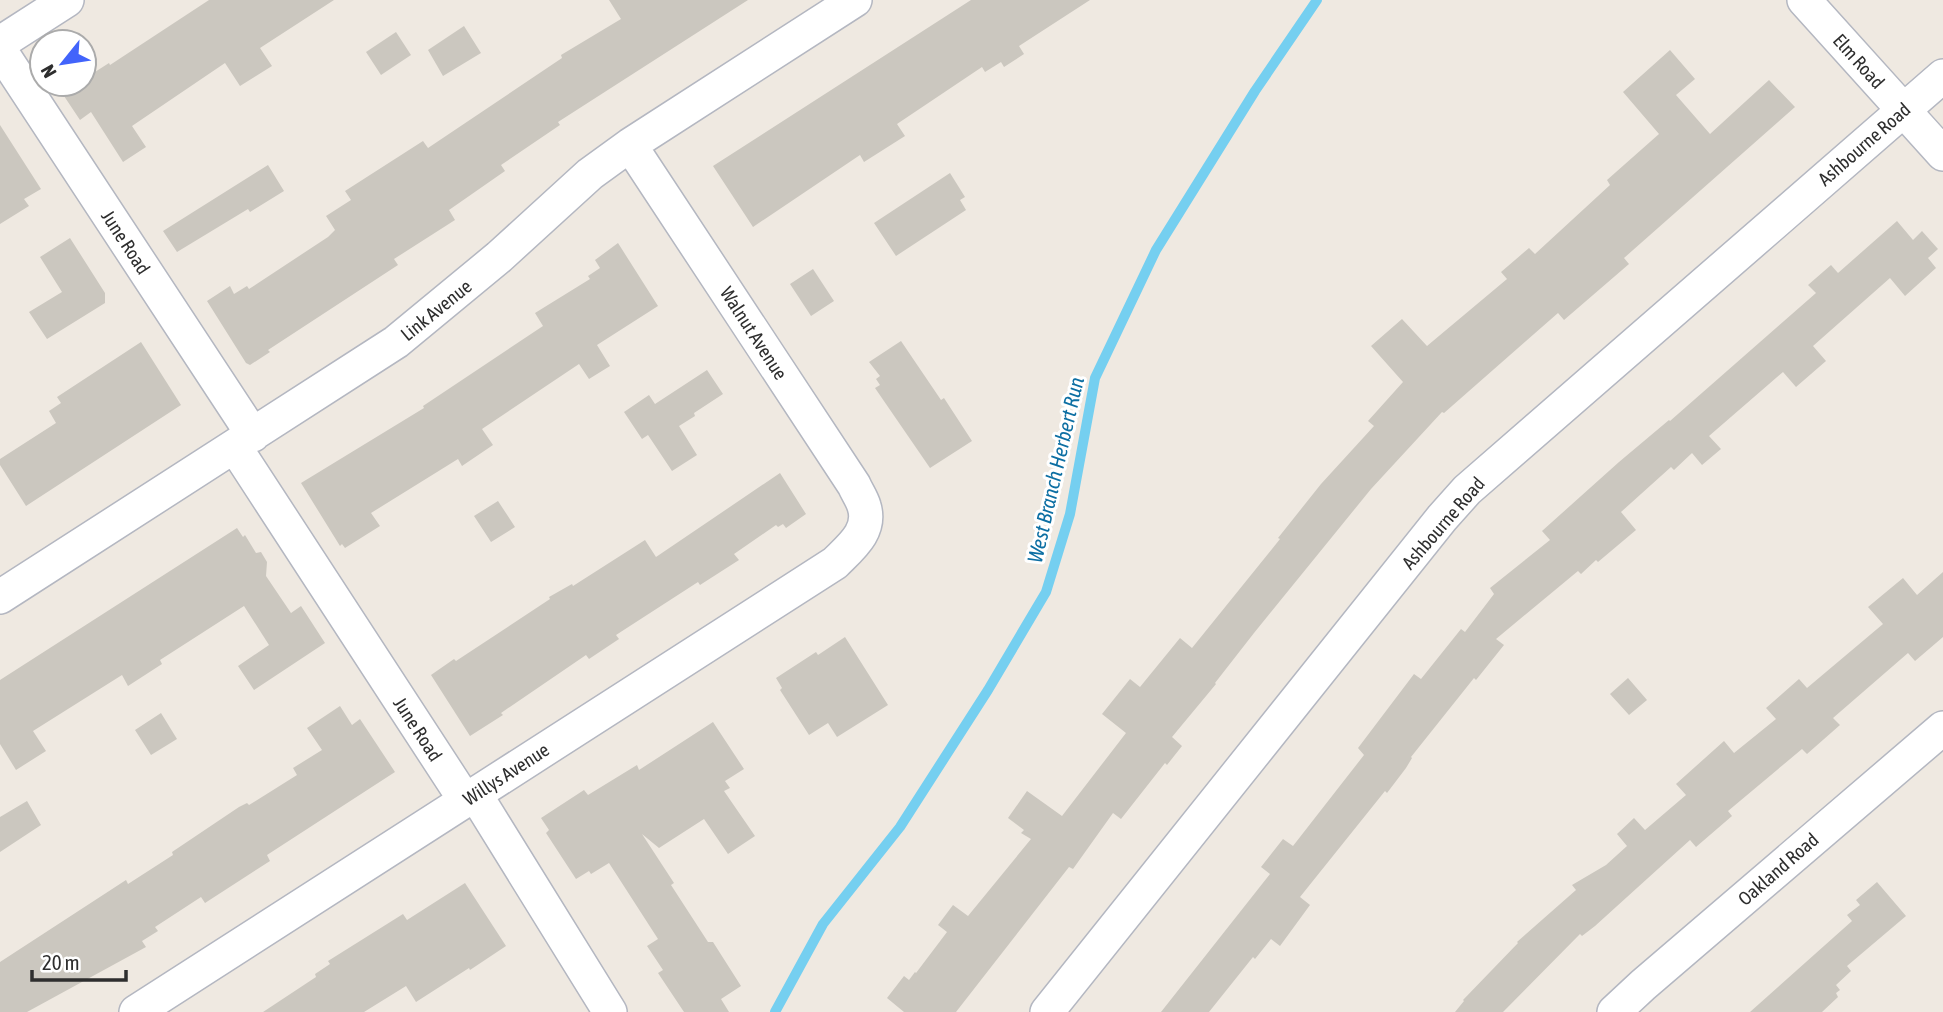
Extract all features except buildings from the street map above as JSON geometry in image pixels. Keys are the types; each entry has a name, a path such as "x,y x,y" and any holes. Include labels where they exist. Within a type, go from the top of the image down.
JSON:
{"street":[{"path":"0,43 67,0"},
{"name":"Link Avenue","path":"0,597 396,342 499,257 590,174 629,145 855,0"},
{"name":"Elm Road","path":"1804,0 1943,154"},
{"name":"June Road","path":"0,50 244,441 610,1012"},
{"name":"Ashbourne Road","path":"1047,1012 1467,490 1943,76"},
{"name":"Walnut Avenue","path":"629,145 854,485 864,506 865,526"},
{"name":"Willys Avenue","path":"136,1012 835,562 855,544 865,526"},
{"name":"Oakland Road","path":"1614,1012 1943,728"}],"waterway":[{"name":"West Branch Herbert Run","path":"775,1012 823,924 900,827 988,690 1046,592 1070,514 1095,378 1156,250 1255,91 1317,0"}]}
